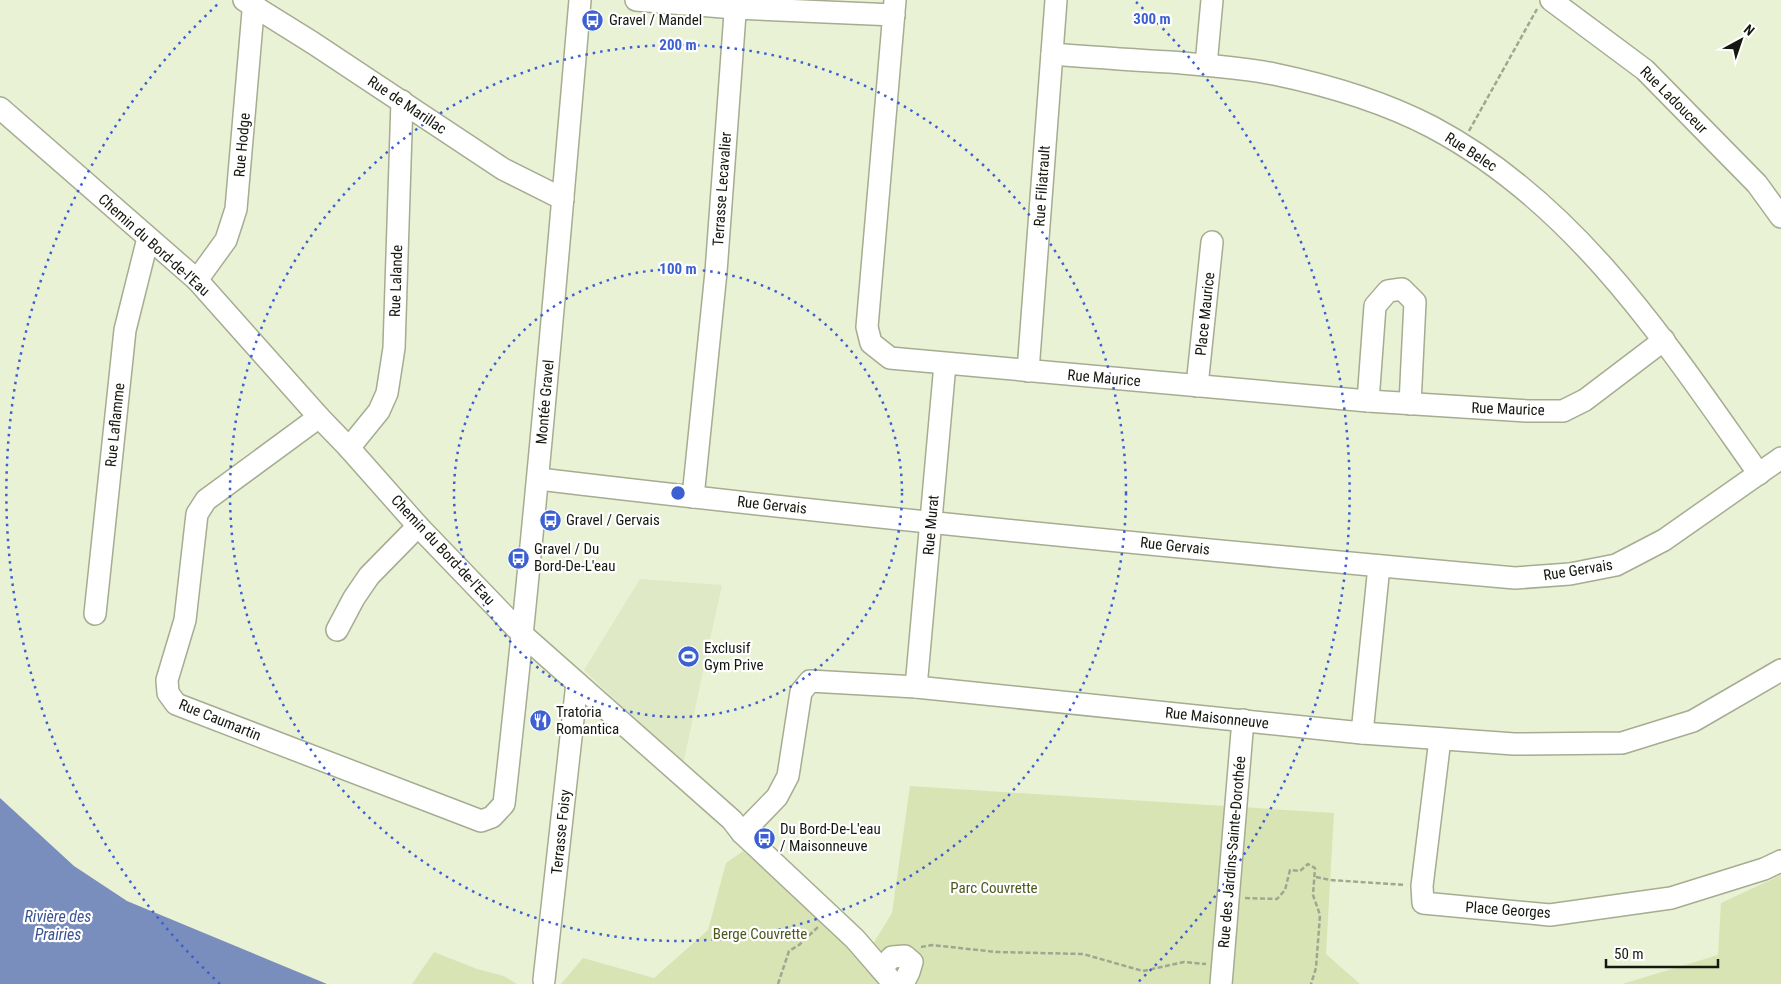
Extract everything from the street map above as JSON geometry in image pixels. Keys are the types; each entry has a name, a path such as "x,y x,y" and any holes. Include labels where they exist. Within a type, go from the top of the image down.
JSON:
{"street":[{"name":"Montée Gravel","path":"504,804 539,479 580,0"},
{"path":"636,0 895,7"},
{"name":"Rue Filiatrault","path":"1028,372 1056,0"},
{"path":"1206,65 1212,0"},
{"name":"Rue de Marillac","path":"250,2 503,169 563,199"},
{"name":"Rue Hodge","path":"197,280 226,240 236,208 250,2"},
{"name":"Terrasse Lecavalier","path":"693,497 716,272 736,4"},
{"name":"Rue Ladouceur","path":"1544,4 1645,70 1757,184 1781,218"},
{"name":"Rue Maurice","path":"895,7 867,327 871,343 890,358 1028,372 1368,401 1528,411 1563,411 1585,400 1664,340"},
{"name":"Rue Belec","path":"1052,54 1206,65 1272,73 1325,86 1362,98 1430,126 1462,144 1532,196 1603,265 1664,340 1759,474"},
{"name":"Rue Lalande","path":"349,448 379,411 387,393 394,348 402,101"},
{"name":"Chemin du Bord-de-l'Eau","path":"0,108 197,280 418,526 523,635 732,820 742,833 855,939 888,977"},
{"name":"Rue Laflamme","path":"95,614 125,330 148,238"},
{"name":"Place Maurice","path":"1197,386 1212,242"},
{"path":"1368,401 1375,306 1388,291 1402,289 1416,302 1410,404"},
{"name":"Rue Murat","path":"916,687 945,364"},
{"name":"Rue Caumartin","path":"319,417 206,500 198,514 185,620 168,680 168,693 176,704 481,821 492,817 504,804"},
{"name":"Rue Gervais","path":"539,479 931,522 1515,578 1570,574 1616,565 1664,540 1781,458"},
{"path":"337,630 354,598 369,576 418,526"},
{"path":"1362,733 1380,566"},
{"name":"Rue Maisonneuve","path":"742,833 777,797 788,776 801,692 810,681 916,687 1362,733 1440,739 1514,744 1622,743 1693,721 1781,670"},
{"name":"Terrasse Foisy","path":"544,980 577,683"},
{"name":"Rue des Jardins-Sainte-Dorothée","path":"1222,975 1243,720"},
{"path":"1422,886 1440,739"},
{"name":"Place Georges","path":"1422,886 1423,903 1550,915 1671,898 1764,869 1781,861"},
{"path":"888,977 892,957 905,956 912,962 903,984"}],"path":[{"path":"1467,135 1544,4"},
{"path":"1228,898 1277,898 1285,890 1290,870 1300,871 1308,864 1315,868 1316,877 1313,895 1320,915 1316,968 1312,984"},
{"path":"1316,877 1330,880 1422,886"},
{"path":"778,984 789,951 830,916"},
{"path":"905,956 912,949 932,945 996,952 1083,954 1143,971 1184,962 1222,975"}],"shaded area":[{"path":"640,579 722,585 683,764 584,670"}],"green space":[{"name":"Parc Couvrette","path":"910,786 1334,813 1326,954 1360,984 905,984 873,944 892,913"},
{"name":"Berge Couvrette","path":"743,851 832,931 881,984 561,984 583,958 654,978 708,930 726,863"},
{"path":"1781,875 1781,984 1622,984 1718,955 1721,903"},
{"path":"434,952 477,969 504,976 517,984 412,984"}],"water":[{"name":"Rivière des Prairies","path":"0,798 74,866 127,901 327,984 0,984"}],"place":[{"name":"Gravel / Mandel","path":"593,20"},
{"name":"Gravel / Gervais","path":"550,520"},
{"name":"Gravel / Du Bord-De-L'eau","path":"518,558"},
{"name":"Exclusif Gym Prive","path":"688,657"},
{"name":"Tratoria Romantica","path":"540,721"},
{"name":"Du Bord-De-L'eau / Maisonneuve","path":"764,838"}]}
